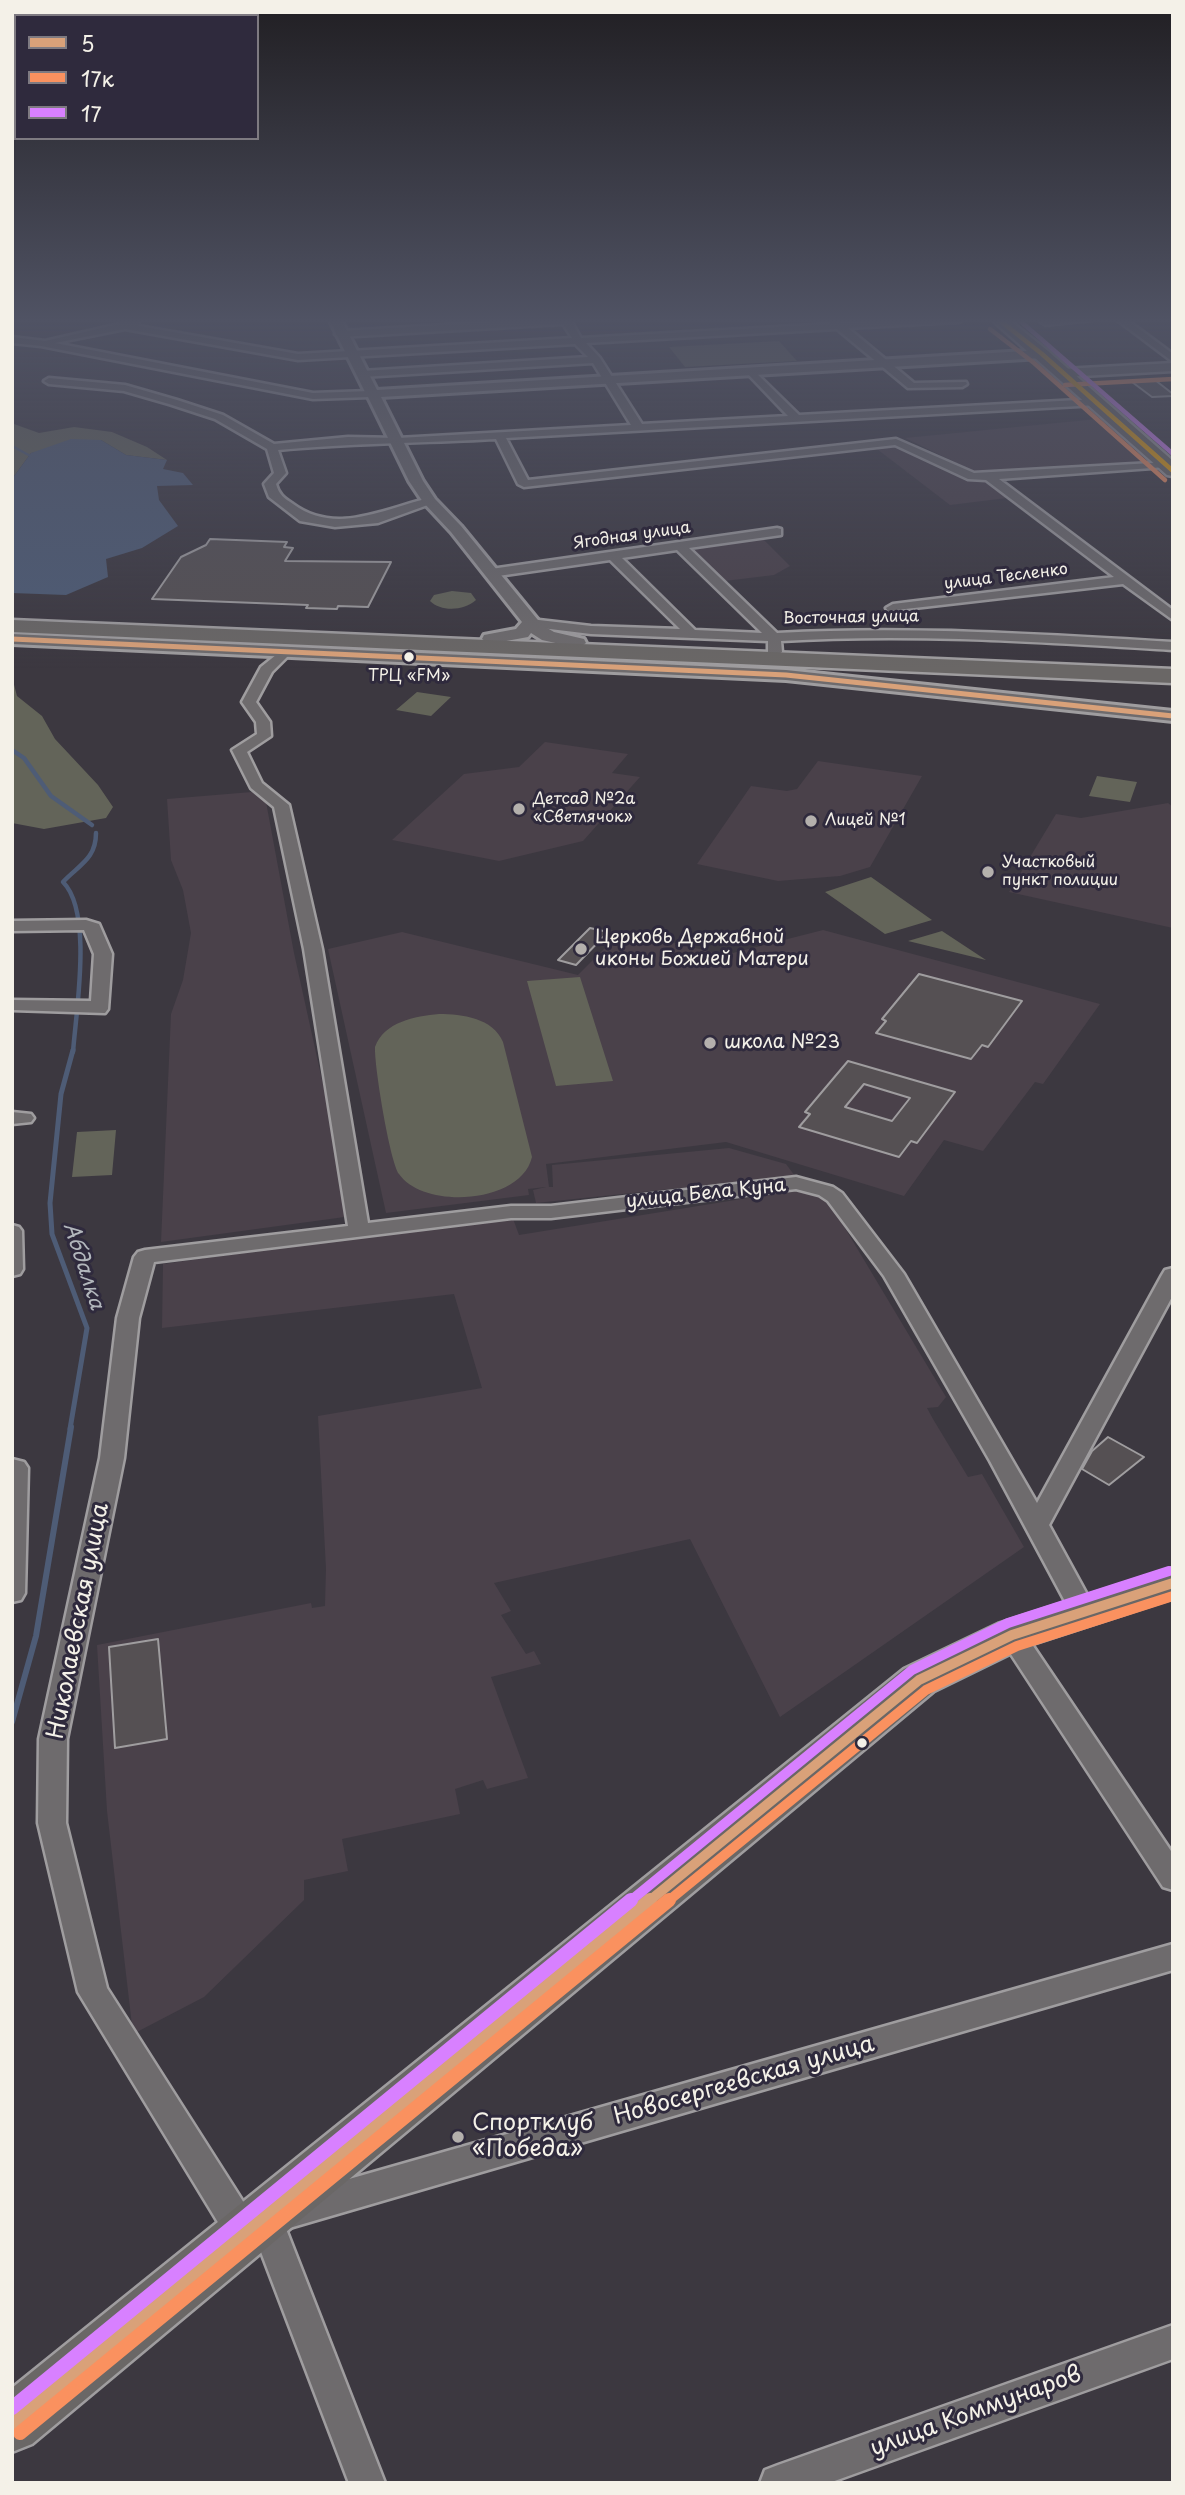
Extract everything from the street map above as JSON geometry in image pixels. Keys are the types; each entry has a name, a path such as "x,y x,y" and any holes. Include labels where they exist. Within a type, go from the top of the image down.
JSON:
{"main road":[{"path":"1133,435 1170,462"},
{"path":"12,619 578,643 775,644 847,654 1173,668"},
{"path":"12,626 1173,676"},
{"path":"847,654 981,653 1173,658"},
{"path":"824,659 977,674 1173,686"},
{"path":"12,2424 919,1680 1012,1635 1173,1583"}],"street":[{"path":"252,435 272,447 348,440 398,441 492,435"},
{"path":"395,435 416,481 430,502 530,623 548,636 578,643"},
{"path":"499,435 524,484 895,442 972,477 1170,462"},
{"path":"272,447 280,474 271,484 272,492 304,518 335,523 378,519 406,507 430,502"},
{"name":"улица Тесленко","path":"988,476 1173,616"},
{"name":"Ягодная улица","path":"491,573 777,532"},
{"path":"679,545 775,644"},
{"path":"612,555 690,632"},
{"name":"улица Тесленко","path":"893,608 1124,580"},
{"path":"490,639 522,633 530,623"},
{"name":"Восточная улица","path":"530,623 591,630 690,632 775,644 847,633 1011,636 1173,646"},
{"path":"12,639 786,675 1173,716"},
{"path":"286,651 266,670 249,702 263,722 264,736 239,750 256,785 281,805 313,949 359,1230"},
{"path":"12,926 78,924 93,928 103,954 99,1009 79,1005 12,1005"},
{"name":"улица Бела Куна","path":"145,1257 511,1212 551,1212 796,1183 826,1191 840,1203 893,1274 1037,1524 1083,1611"},
{"path":"12,1269 13,1231"},
{"name":"Николаевская улица","path":"145,1257 128,1318 112,1458 53,1739 52,1823 93,1992 255,2227"},
{"path":"1037,1524 1173,1275"},
{"path":"12,1593 13,1467"},
{"path":"1012,1635 1173,1878"},
{"name":"Новосергеевская улица","path":"255,2227 1173,1957"},
{"path":"255,2227 367,2483"},
{"name":"улица Коммунаров","path":"779,2483 1173,2342"}],"shaded area":[{"path":"12,435 120,435 147,447 167,460 126,455 101,440 31,453 12,479"},
{"path":"931,435 1116,435 1146,462 977,473 905,438"},
{"path":"893,445 967,479 981,479 1007,498 950,505 873,446"},
{"path":"763,539 790,566 774,575 716,582 687,548"},
{"path":"452,591 471,593 476,600 453,609 440,607 430,601 434,595"},
{"path":"12,677 17,696 42,716 55,739 98,785 113,807 106,818 44,829 12,823"},
{"path":"417,692 451,697 431,716 396,710"},
{"name":"Детсад №2а «Светлячок»","path":"545,742 628,754 612,773 640,777 583,841 499,861 392,840 464,774 519,767"},
{"name":"Лицей №1","path":"818,761 922,776 870,867 840,876 778,881 697,864 751,786 787,791 797,789"},
{"path":"1097,776 1137,782 1130,802 1089,796"},
{"path":"264,791 294,953 352,1216 161,1242 171,1014 183,980 191,933 183,890 171,860 167,799"},
{"path":"1168,803 1173,807 1173,928 1009,892 1056,814 1081,818"},
{"path":"871,877 932,920 885,934 825,892"},
{"name":"школа №23","path":"823,930 1100,1004 1043,1084 1035,1082 983,1151 944,1140 904,1196 726,1142 546,1164 549,1187 553,1187 552,1165 729,1148 786,1164 795,1176 536,1203 533,1190 546,1187 528,1189 529,1195 386,1213 328,949 402,932 578,975 622,931 725,955"},
{"path":"942,931 986,960 908,941"},
{"path":"580,977 613,1081 556,1086 527,981"},
{"path":"439,1014 476,1019 492,1028 503,1042 532,1157 524,1173 510,1185 492,1193 449,1197 429,1193 411,1186 395,1166 383,1113 375,1047 379,1038 393,1026 420,1016"},
{"path":"116,1130 112,1175 72,1177 77,1132"},
{"path":"797,1190 827,1198 946,1397 938,1407 927,1408 933,1419 968,1477 982,1474 1024,1547 780,1717 690,1539 494,1583 511,1611 501,1615 526,1654 534,1651 541,1664 491,1677 528,1778 487,1789 483,1780 455,1789 460,1814 342,1839 348,1871 304,1880 304,1900 204,1997 133,2034 107,1811 97,1645 311,1603 312,1608 325,1606 326,1569 318,1416 482,1388 454,1294 162,1328 163,1264 512,1216 519,1235"}],"water":[{"path":"71,439 101,440 126,455 167,460 163,469 183,473 193,485 157,486 159,500 178,526 142,548 106,559 108,577 66,595 12,593 12,479 31,453"}],"building":[{"path":"210,539 287,542 284,547 293,548 285,561 391,562 368,607 306,608 308,605 152,599 181,557 206,545"},
{"name":"Церковь Державной иконы Божией Матери","path":"590,928 608,932 576,965 558,960"},
{"path":"919,974 1022,1001 988,1047 982,1045 971,1059 876,1033 886,1021 882,1019"},
{"path":"848,1061 955,1092 917,1143 911,1141 899,1157 799,1127 810,1114 805,1112","holes":["864,1084 910,1098 892,1121 845,1107"]},
{"path":"1108,1437 1144,1457 1109,1485 1082,1469 1092,1451"},
{"path":"158,1639 167,1739 115,1748 109,1647"}],"waterway":[{"name":"Абдалка","path":"12,446 34,458"},
{"name":"Абдалка","path":"12,750 24,758 51,796 92,825"},
{"name":"Абдалка","path":"73,1052 80,938 78,915 72,896 63,882 90,855 96,833"},
{"name":"Абдалка","path":"70,1429 87,1328 52,1234 50,1203 61,1094 73,1050"},
{"name":"Абдалка","path":"12,1722 36,1636 71,1427"}],"transit line":[{"name":"17к","path":"1115,435 1165,480"},
{"path":"1133,435 1173,471"},
{"name":"17","path":"1152,435 1173,454"},
{"name":"5","path":"12,639 786,675 1173,716"},
{"name":"17","path":"12,2408 912,1670 1008,1623 1169,1571"},
{"name":"5","path":"12,2424 919,1680 1012,1635 1173,1583"},
{"name":"17к","path":"20,2433 926,1690 1017,1646 1173,1596"}],"place":[{"name":"ТРЦ «FM»","path":"409,657"},
{"name":"Детсад №2а «Светлячок»","path":"519,809"},
{"name":"Лицей №1","path":"811,821"},
{"name":"Участковый пункт полиции","path":"988,872"},
{"name":"Церковь Державной иконы Божией Матери","path":"581,949"},
{"name":"школа №23","path":"710,1043"},
{"name":"Спортклуб «Победа»","path":"458,2137"}]}
